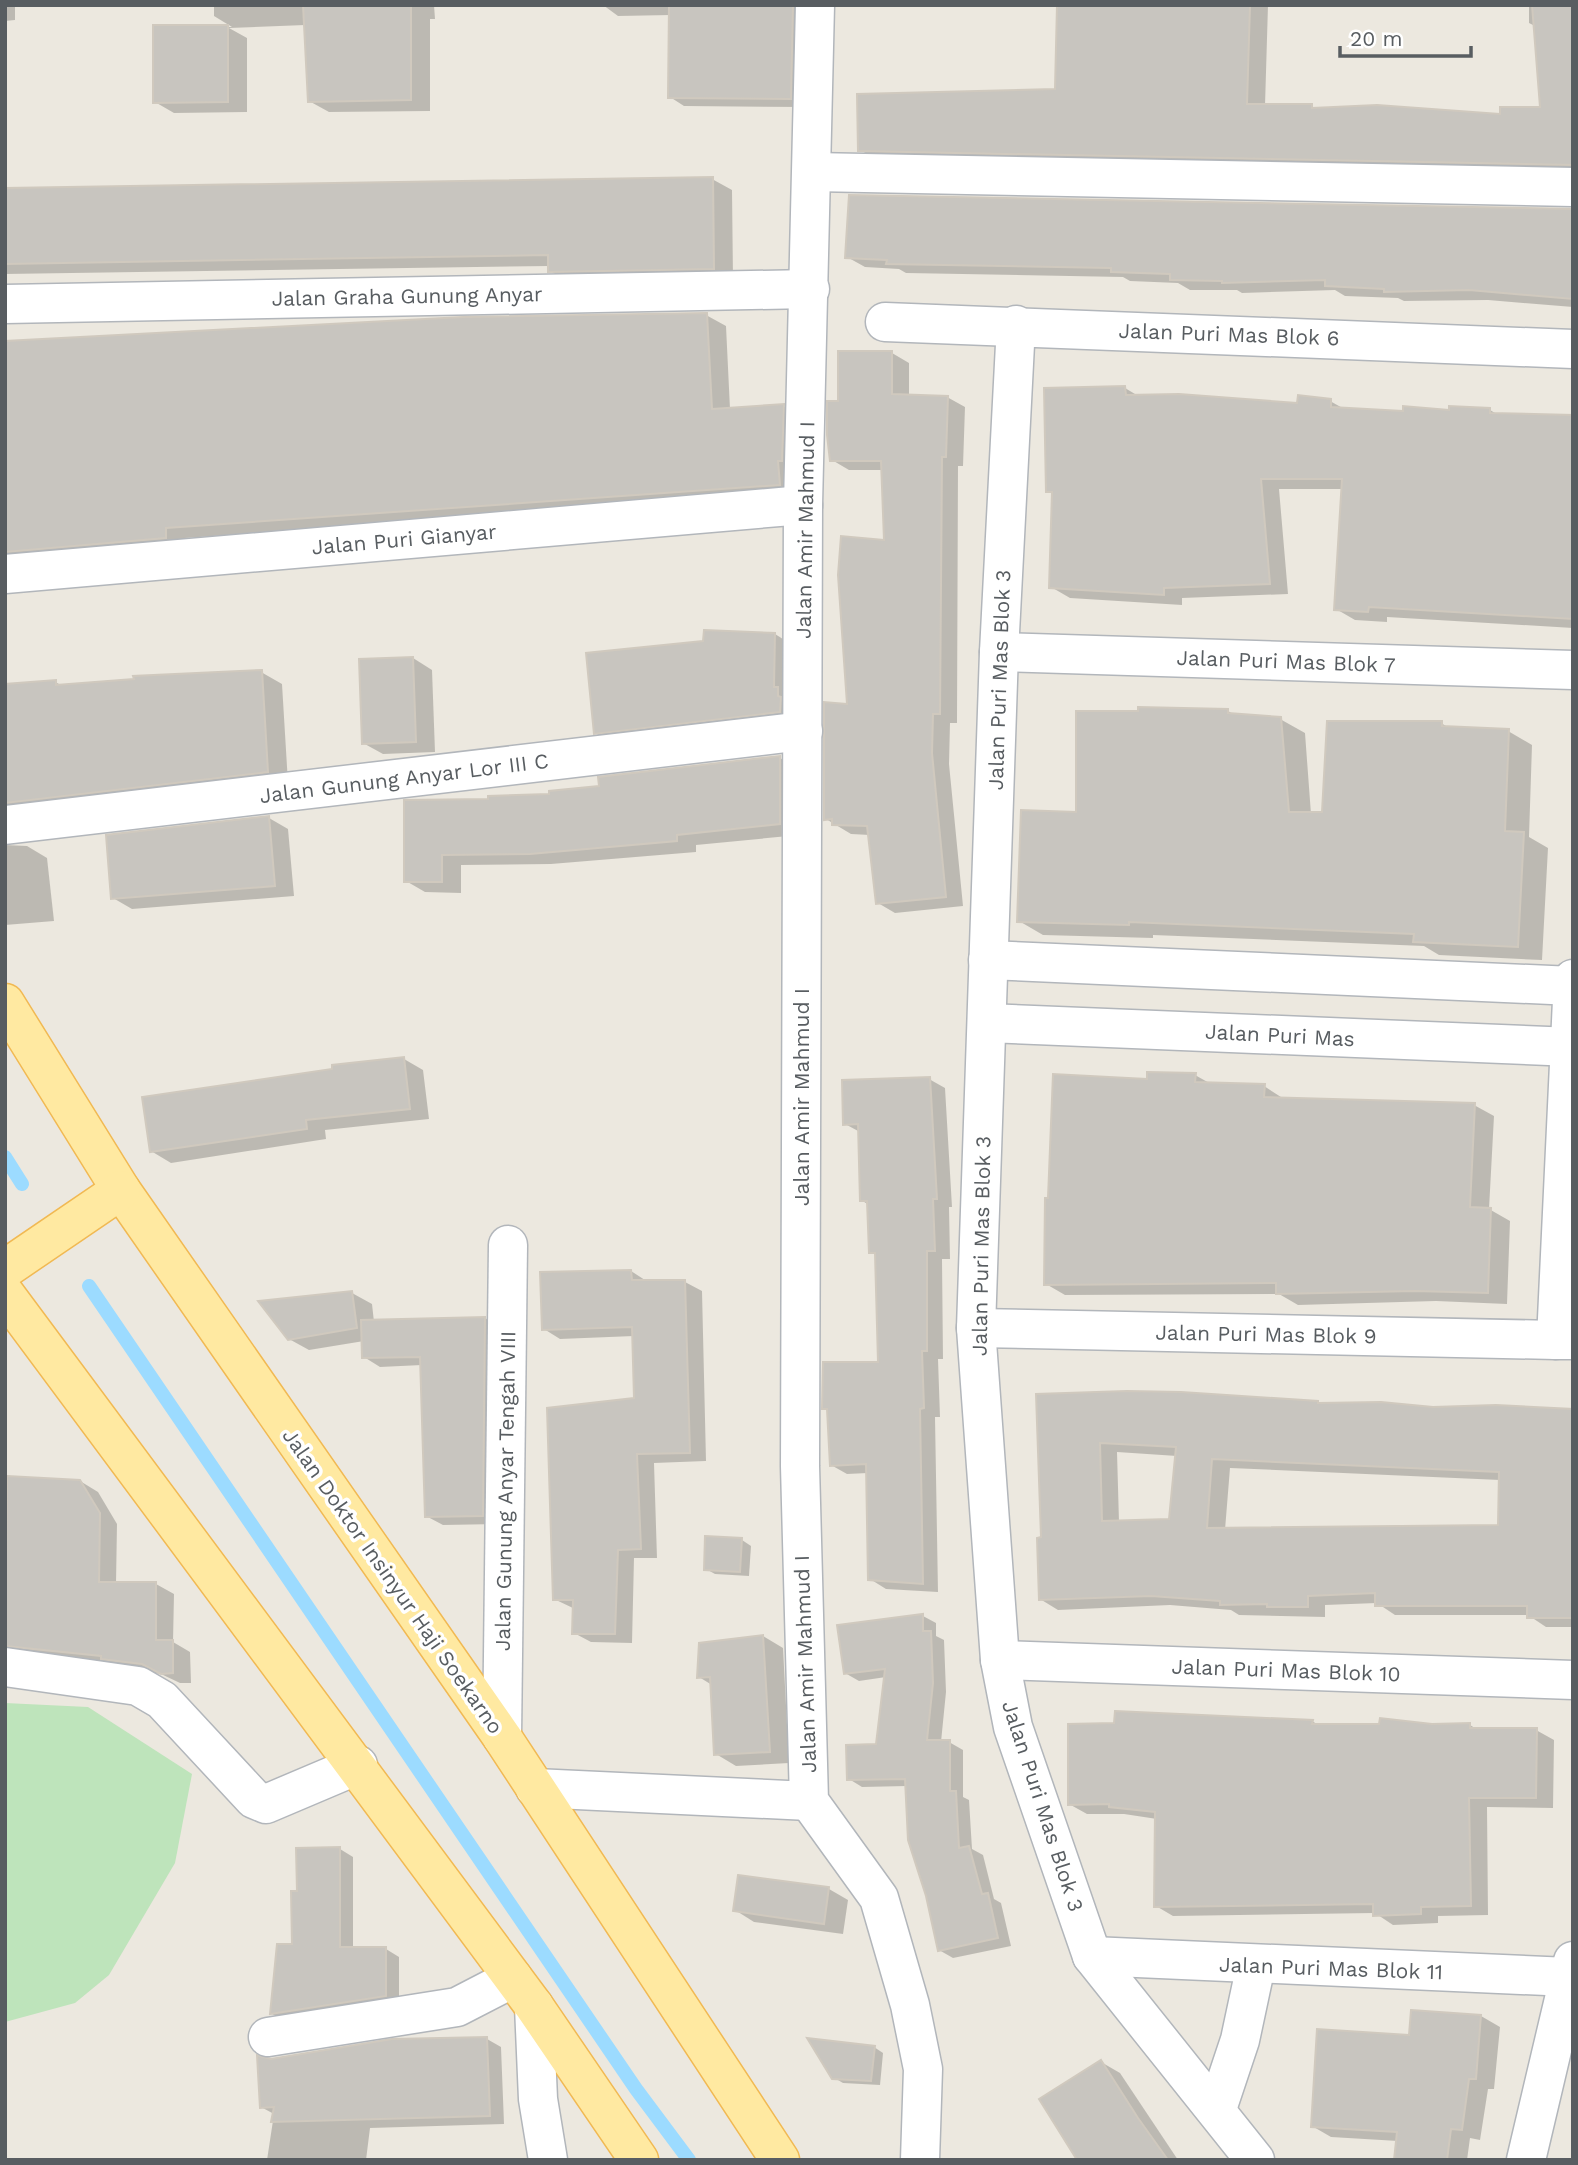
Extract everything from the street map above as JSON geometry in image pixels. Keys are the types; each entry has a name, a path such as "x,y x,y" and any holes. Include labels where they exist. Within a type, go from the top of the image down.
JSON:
{"main road":[{"name":"Jalan Doktor Insinyur Haji Soekarno","path":"5,1003 121,1190 502,1737 780,2160"},
{"path":"5,1269 121,1190"},
{"path":"5,1294 358,1765 524,1992 639,2160"}],"street":[{"name":"Jalan Amir Mahmud I","path":"815,5 803,505 800,1466 809,1801 879,1898 910,2005 923,2069 920,2160"},
{"path":"813,172 1573,187"},
{"name":"Jalan Graha Gunung Anyar","path":"5,304 810,289"},
{"name":"Jalan Puri Mas Blok 6","path":"885,322 1016,325 1573,349"},
{"name":"Jalan Puri Mas Blok 3","path":"1016,325 999,652 976,1328 1000,1660 1013,1727 1092,1956 1217,2109 1255,2160"},
{"name":"Jalan Puri Gianyar","path":"5,574 803,505"},
{"name":"Jalan Puri Mas Blok 7","path":"999,652 1573,670"},
{"name":"Jalan Gunung Anyar Lor III C","path":"5,825 803,731"},
{"path":"988,960 1573,986"},
{"name":"Jalan Puri Mas Blok 9","path":"976,1328 1564,1340 1573,979"},
{"name":"Jalan Puri Mas","path":"987,1023 1571,1047"},
{"name":"Jalan Gunung Anyar Tengah VIII","path":"502,1737 508,1245"},
{"name":"Jalan Puri Mas Blok 10","path":"1000,1660 1573,1680"},
{"path":"5,1667 138,1686 162,1700 254,1799 266,1804 358,1765"},
{"path":"535,1788 809,1801"},
{"name":"Jalan Puri Mas Blok 11","path":"1092,1956 1256,1965 1571,1969"},
{"path":"1217,2109 1240,2040 1256,1965"},
{"path":"1526,2160 1571,1969"},
{"path":"268,2037 457,2007 524,1992 548,2160"}],"green space":[{"path":"5,1703 88,1707 192,1774 175,1863 109,1975 75,2003 5,2022"}],"building":[{"path":"303,5 411,5 411,100 308,102"},
{"path":"669,5 793,5 791,99 668,98"},
{"path":"1057,5 1250,5 1247,104 1312,104 1312,108 1377,105 1500,114 1500,107 1540,107 1532,5 1573,5 1573,165 858,151 857,94 1055,89"},
{"path":"153,25 228,25 228,102 153,103"},
{"path":"713,177 714,269 548,272 548,255 5,264 5,188"},
{"path":"849,195 1573,209 1573,299 1469,290 1384,292 1384,289 1325,286 1325,280 1222,283 1170,280 1170,274 1111,272 1111,268 886,264 887,260 845,258"},
{"path":"707,313 712,409 784,404 782,461 778,461 780,485 166,528 166,538 5,552 5,341 463,317"},
{"path":"838,351 892,351 892,394 948,396 946,457 942,457 940,714 933,714 932,753 946,897 876,904 867,826 832,825 832,819 824,820 824,702 847,704 838,575 841,536 884,540 881,461 830,461 827,401 838,401"},
{"path":"1125,386 1126,395 1179,394 1297,403 1298,395 1331,399 1331,407 1403,411 1403,406 1449,410 1449,406 1490,408 1490,413 1573,415 1573,619 1369,607 1368,612 1334,610 1342,479 1261,479 1270,584 1164,588 1164,595 1049,588 1052,492 1046,492 1044,388"},
{"path":"704,630 775,633 774,687 778,687 778,696 781,697 780,712 594,734 586,653 703,641"},
{"path":"413,657 416,742 362,744 359,659"},
{"path":"262,670 268,772 5,803 5,684 56,680 56,685 134,679 133,676"},
{"path":"1138,707 1228,709 1228,713 1281,717 1289,812 1322,812 1327,721 1442,721 1442,726 1509,729 1505,831 1524,832 1518,947 1413,942 1414,934 1129,922 1129,925 1017,922 1021,810 1076,812 1076,711 1138,711"},
{"path":"780,756 780,824 677,835 677,841 530,854 442,855 442,882 404,882 404,800 488,799 488,796 549,794 549,791 599,786 598,777"},
{"path":"269,816 275,886 111,899 106,835"},
{"path":"404,1057 410,1109 306,1120 307,1129 150,1152 142,1097 332,1069 332,1065"},
{"path":"1147,1072 1196,1073 1195,1082 1265,1084 1264,1097 1475,1103 1470,1207 1491,1208 1488,1293 1415,1291 1276,1294 1276,1283 1044,1285 1045,1198 1048,1198 1053,1074 1147,1079"},
{"path":"930,1077 937,1199 933,1199 935,1251 927,1251 927,1351 922,1351 924,1408 920,1409 923,1584 868,1580 866,1464 830,1466 827,1409 822,1409 823,1362 878,1362 875,1253 869,1253 867,1201 860,1201 858,1124 843,1125 842,1080"},
{"path":"631,1270 632,1280 685,1280 690,1453 637,1454 641,1549 618,1550 615,1634 572,1634 573,1600 553,1600 547,1408 634,1398 632,1327 542,1330 540,1272"},
{"path":"352,1291 357,1328 288,1340 258,1301"},
{"path":"485,1317 483,1516 425,1517 420,1357 362,1358 361,1320"},
{"path":"1181,1392 1318,1403 1381,1402 1433,1407 1496,1405 1573,1409 1573,1618 1527,1618 1527,1606 1375,1606 1375,1593 1308,1596 1308,1607 1220,1605 1220,1601 1151,1596 1039,1600 1037,1538 1041,1537 1036,1394","holes":["1100,1443 1176,1447 1169,1519 1102,1521","1212,1459 1499,1472 1498,1525 1207,1528"]},
{"path":"7,1476 80,1480 100,1513 99,1582 156,1582 156,1640 173,1640 173,1673 161,1674 142,1664 101,1659 101,1656 5,1646"},
{"path":"705,1536 742,1538 740,1572 704,1570"},
{"path":"923,1614 923,1631 931,1631 933,1683 927,1740 950,1740 950,1791 956,1791 959,1848 969,1846 982,1894 988,1893 998,1938 938,1951 926,1896 908,1840 905,1779 847,1780 846,1745 876,1744 885,1669 844,1674 837,1625"},
{"path":"763,1635 770,1752 714,1755 710,1677 697,1678 699,1643"},
{"path":"1115,1711 1313,1720 1312,1724 1379,1724 1380,1718 1432,1724 1470,1723 1470,1728 1537,1728 1536,1798 1469,1798 1471,1906 1421,1907 1421,1914 1373,1916 1373,1904 1154,1907 1155,1812 1109,1807 1109,1804 1068,1805 1068,1724 1114,1723"},
{"path":"340,1847 340,1947 386,1947 386,1996 270,2014 277,1944 292,1944 291,1891 297,1891 296,1848"},
{"path":"738,1875 829,1887 824,1924 733,1911"},
{"path":"1411,2010 1481,2015 1476,2079 1469,2079 1462,2130 1451,2129 1447,2160 1394,2160 1397,2132 1311,2127 1317,2029 1409,2035"},
{"path":"487,2037 490,2116 271,2122 274,2107 260,2108 257,2055 271,2059 392,2039"},
{"path":"807,2038 875,2046 871,2081 832,2079"},
{"path":"1101,2060 1168,2160 1077,2160 1039,2099"}],"waterway":[{"path":"5,1157 22,1184"},
{"path":"89,1286 636,2089 689,2160"}]}
